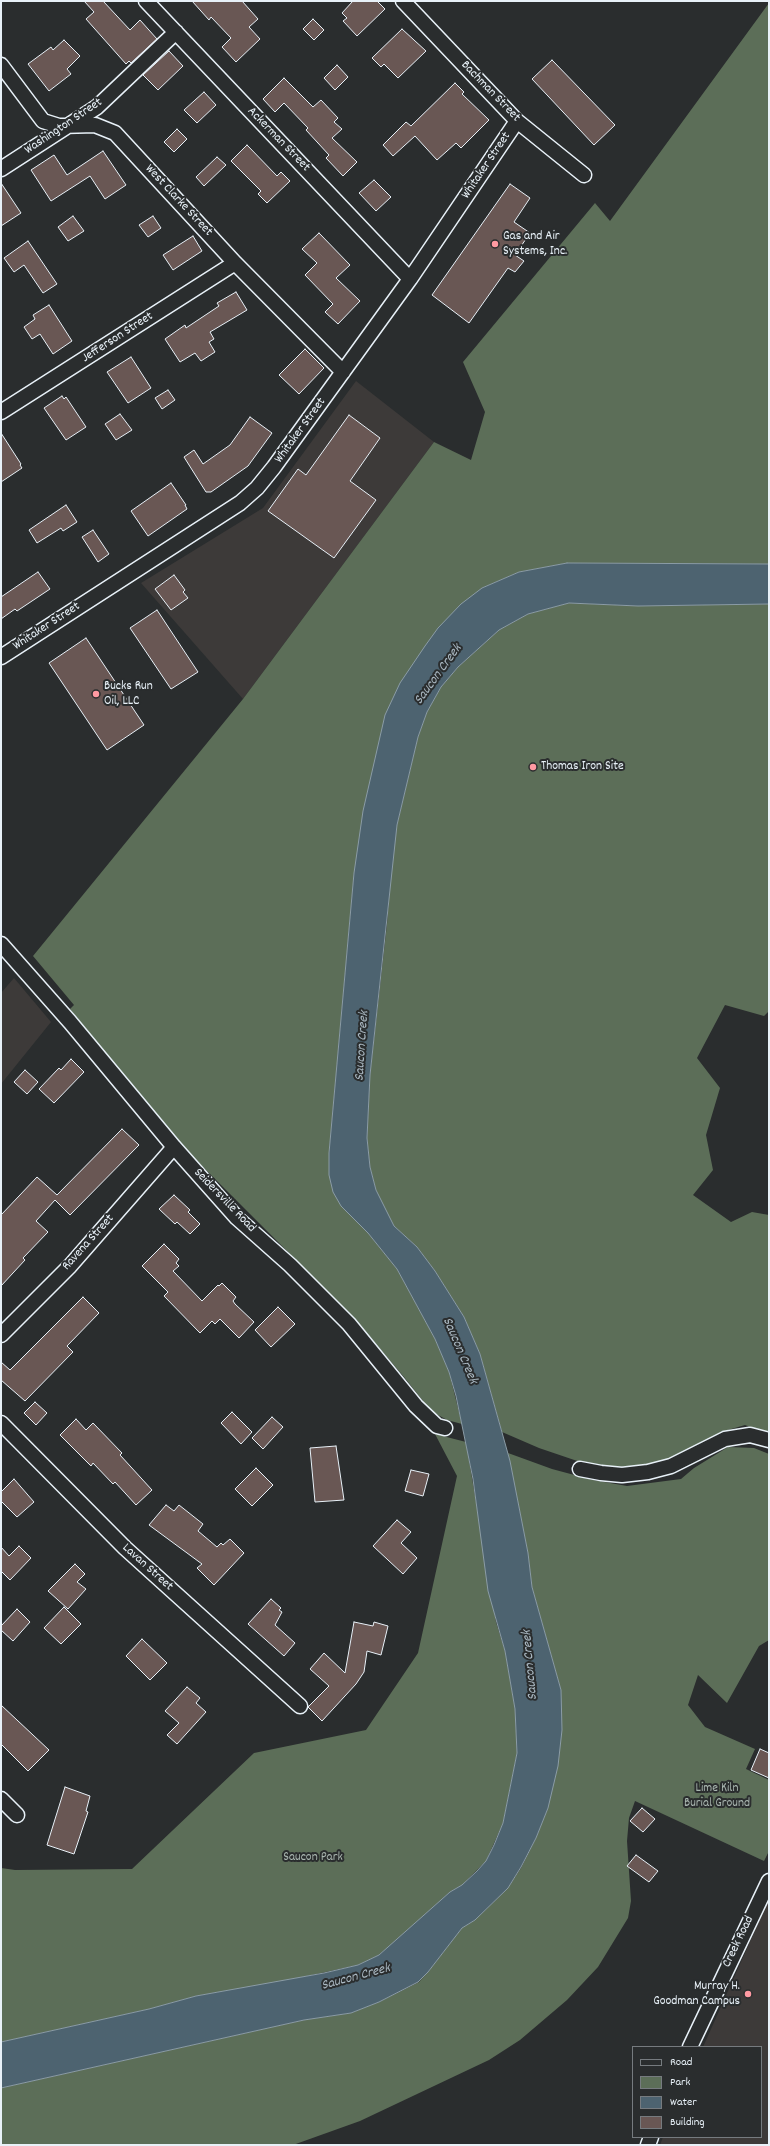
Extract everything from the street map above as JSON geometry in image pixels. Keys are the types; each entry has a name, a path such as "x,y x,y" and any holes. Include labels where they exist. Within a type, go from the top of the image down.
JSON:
{"street":[{"name":"Ackerman Street","path":"146,1 410,279"},
{"name":"Bachman Street","path":"403,1 517,121 584,175"},
{"name":"Washington Street","path":"1,169 97,107 176,32"},
{"name":"West Clarke Street","path":"1,65 40,119 54,126 95,125 115,133 235,263 343,372"},
{"name":"Whitaker Street","path":"1,657 240,503 257,488 274,468 410,279 517,121"},
{"name":"Jefferson Street","path":"1,412 235,263"},
{"name":"Seidersville Road","path":"1,944 174,1147 237,1218 290,1265 349,1324 416,1406 437,1426 445,1428"},
{"name":"Ravena Street","path":"1,1335 70,1266 174,1147"},
{"name":"Lavan Street","path":"1,1423 125,1548 300,1706"},
{"path":"580,1469 601,1474 622,1475 648,1472 671,1466 725,1439 750,1435 769,1440"},
{"path":"1,1799 17,1815"},
{"name":"Creek Road","path":"690,2046 769,1881"}],"shaded area":[{"path":"356,381 434,442 243,699 141,583 263,508"},
{"path":"14,978 51,1022 1,1084 1,993"},
{"name":"Murray H. Goodman Campus","path":"769,1899 769,2145 660,2145 663,2138 762,2138 762,2046 703,2046"}],"green space":[{"path":"769,3 769,564 567,563 519,572 482,588 354,873 329,1153 341,1206 368,1233 397,1269 435,1339 449,1372 462,1424 447,1420 431,1411 353,1317 170,1134 70,1009 74,1005 33,956 243,699 434,442 471,460 485,412 463,362 595,203 610,221"},
{"path":"569,603 638,606 769,604 769,1011 764,1016 725,1005 697,1058 720,1088 706,1135 713,1170 693,1195 731,1222 752,1212 769,1215 769,1434 745,1425 721,1432 694,1448 660,1463 621,1467 589,1465 539,1448 502,1432 480,1354 464,1317 435,1271 417,1247 394,1226 384,1209 376,1190 370,1167 367,1138 370,1075 387,924 392,857 397,825 418,737 427,712 441,687 458,667 499,630 528,614"},
{"name":"Saucon Park","path":"435,1434 466,1442 496,1622 505,1651 515,1709 517,1753 503,1823 486,1861 462,1885 450,1892 379,1955 358,1965 289,1980 196,1996 149,2009 1,2042 1,1868 15,1870 132,1869 254,1753 366,1730 418,1653 457,1476"},
{"name":"Lime Kiln Burial Ground","path":"728,1447 754,1448 769,1454 769,1640 759,1646 727,1703 698,1675 688,1705 705,1727 755,1749 746,1769 769,1780 769,1851 764,1861 635,1801 629,1818 627,1841 631,1901 628,1918 598,1967 567,2000 520,2040 489,2060 360,2121 293,2145 1,2145 1,2088 304,2020 351,2013 379,2002 419,1982 462,1928 475,1920 508,1888 521,1868 536,1838 548,1808 561,1690 532,1587 528,1553 508,1453 552,1469 593,1480 627,1486 681,1479 694,1468"}],"water":[{"name":"Saucon Creek","path":"567,563 769,564 769,604 638,606 569,603 528,614 499,630 458,667 441,687 427,712 418,737 397,825 370,1075 367,1138 370,1167 376,1190 394,1226 417,1247 435,1271 464,1317 480,1354 510,1461 528,1553 532,1587 561,1690 562,1730 558,1766 548,1808 536,1838 508,1888 475,1920 462,1928 428,1972 418,1982 379,2002 351,2013 304,2020 1,2088 1,2042 149,2009 196,1996 324,1973 358,1965 379,1955 450,1892 462,1885 477,1871 486,1861 503,1823 517,1753 515,1709 505,1651 488,1591 473,1479 456,1396 449,1372 435,1339 397,1269 368,1233 341,1206 333,1192 329,1175 329,1153 354,873 363,811 385,715 400,683 425,646 438,628 461,604 482,588 519,572"}],"building":[{"path":"84,1 103,1 130,30 140,20 157,39 131,63 129,61 126,64 86,19 94,12"},
{"path":"192,1 242,1 258,19 249,27 260,39 236,62 222,47 231,38 211,17 209,20"},
{"path":"353,1 377,1 385,9 357,36 343,21 347,18 342,13"},
{"path":"313,19 324,30 314,40 303,29"},
{"path":"402,29 426,51 398,78 384,64 381,67 372,58"},
{"path":"64,40 80,56 67,69 71,74 49,91 28,64 51,47 53,50"},
{"path":"169,51 183,66 158,90 143,75"},
{"path":"552,60 615,125 594,145 532,79"},
{"path":"337,65 348,77 335,90 324,78"},
{"path":"284,78 313,107 321,100 338,118 334,122 342,129 332,138 357,162 343,176 326,158 329,155 306,130 308,128 284,103 275,112 263,99"},
{"path":"455,83 464,92 462,94 489,120 461,148 456,143 437,160 415,136 393,156 383,145 406,122 411,126"},
{"path":"204,92 216,105 197,123 184,110"},
{"path":"177,129 187,139 174,152 164,142"},
{"path":"247,145 277,176 281,172 290,181 267,203 258,194 261,191 231,161"},
{"path":"103,151 126,185 105,199 90,176 51,201 31,170 54,155 67,175"},
{"path":"217,157 226,165 204,186 196,177"},
{"path":"374,180 391,197 376,211 359,193"},
{"path":"1,183 21,213 1,226"},
{"name":"Gas and Air Systems, Inc.","path":"510,184 530,198 514,222 530,233 515,255 524,261 515,272 508,268 469,323 432,295"},
{"path":"73,216 84,231 68,241 58,227"},
{"path":"153,216 161,228 148,237 139,225"},
{"path":"319,233 350,265 336,278 360,301 338,324 325,312 333,304 305,275 317,263 302,249"},
{"path":"193,236 202,251 173,270 163,255"},
{"path":"28,241 57,284 43,293 24,265 14,272 4,258"},
{"path":"236,292 247,310 210,332 214,339 209,342 215,352 201,361 195,353 180,362 165,339 185,325 186,328 219,306 217,303"},
{"path":"49,305 72,341 53,354 40,334 32,339 24,327 35,319 33,315"},
{"path":"305,349 324,368 299,394 279,375"},
{"path":"131,357 151,388 128,403 107,372"},
{"path":"168,390 175,400 162,409 155,398"},
{"path":"62,396 64,399 66,397 86,427 66,440 44,408"},
{"path":"120,414 132,430 116,440 105,424"},
{"path":"349,415 380,438 350,481 376,500 334,558 268,511 298,469 306,475"},
{"path":"250,417 272,433 248,466 211,492 206,492 184,457 194,450 203,464 230,445"},
{"path":"1,433 21,464 20,465 22,468 1,482"},
{"path":"171,483 186,505 187,509 148,536 131,511"},
{"path":"66,505 77,522 63,531 61,528 37,543 29,530"},
{"path":"93,530 109,554 98,562 82,537"},
{"path":"38,572 50,589 17,611 15,609 1,619 1,597"},
{"path":"174,575 185,590 183,592 188,598 171,610 155,589"},
{"path":"157,610 198,672 171,689 130,628"},
{"name":"Bucks Run Oil, LLC","path":"86,638 144,725 107,750 49,663"},
{"path":"71,1059 84,1072 54,1103 39,1089 59,1068 61,1070"},
{"path":"25,1070 38,1082 27,1094 14,1082"},
{"path":"122,1129 139,1145 70,1215 55,1200 36,1221 48,1232 23,1258 25,1260 1,1286 1,1215 37,1177 57,1195"},
{"path":"174,1195 190,1210 188,1212 200,1224 190,1234 177,1222 175,1224 159,1209"},
{"path":"164,1244 179,1259 176,1263 179,1266 173,1271 202,1301 222,1283 236,1297 233,1301 235,1304 254,1322 239,1338 220,1319 215,1324 212,1321 200,1333 164,1296 168,1292 142,1266"},
{"path":"83,1297 99,1313 67,1346 73,1352 25,1401 1,1380 1,1362 10,1370"},
{"path":"278,1307 295,1324 271,1347 255,1330"},
{"path":"35,1402 47,1413 36,1425 24,1413"},
{"path":"232,1412 252,1432 241,1444 221,1423"},
{"path":"272,1417 283,1427 263,1449 252,1438"},
{"path":"76,1419 86,1430 93,1423 122,1453 120,1455 152,1490 136,1505 115,1482 113,1484 93,1463 91,1466 60,1435"},
{"path":"336,1446 344,1500 315,1502 310,1448"},
{"path":"256,1468 273,1485 252,1506 235,1489"},
{"path":"411,1470 429,1474 423,1496 405,1491"},
{"path":"14,1479 34,1502 17,1517 1,1501 1,1492"},
{"path":"166,1505 174,1511 179,1505 203,1524 198,1531 217,1547 221,1543 223,1545 230,1539 244,1553 214,1585 197,1568 202,1564 149,1525"},
{"path":"397,1520 411,1532 401,1543 417,1558 403,1574 373,1546"},
{"path":"19,1546 31,1558 10,1580 1,1571 1,1547 9,1556"},
{"path":"75,1564 85,1574 77,1582 86,1589 68,1609 48,1591"},
{"path":"271,1599 281,1608 279,1610 282,1612 275,1625 295,1643 284,1656 248,1624"},
{"path":"64,1607 81,1624 61,1644 44,1628"},
{"path":"17,1609 30,1622 13,1641 1,1630 1,1626"},
{"path":"354,1622 373,1626 374,1622 388,1626 381,1655 367,1651 364,1672 356,1684 322,1721 308,1707 329,1686 310,1669 324,1653 345,1673"},
{"path":"142,1639 167,1663 150,1680 126,1656"},
{"path":"187,1687 200,1698 196,1703 206,1712 177,1744 167,1735 179,1723 165,1711"},
{"path":"1,1705 49,1750 28,1771 1,1744"},
{"path":"760,1749 769,1753 769,1778 751,1770"},
{"path":"65,1787 90,1796 86,1811 88,1812 74,1854 47,1845"},
{"path":"642,1808 655,1819 643,1832 630,1821"},
{"path":"636,1855 658,1871 649,1882 627,1866"}],"place":[{"name":"Gas and Air Systems, Inc.","path":"495,244"},
{"name":"Bucks Run Oil, LLC","path":"96,694"},
{"name":"Thomas Iron Site","path":"533,767"},
{"name":"Murray H. Goodman Campus","path":"748,1994"}]}
